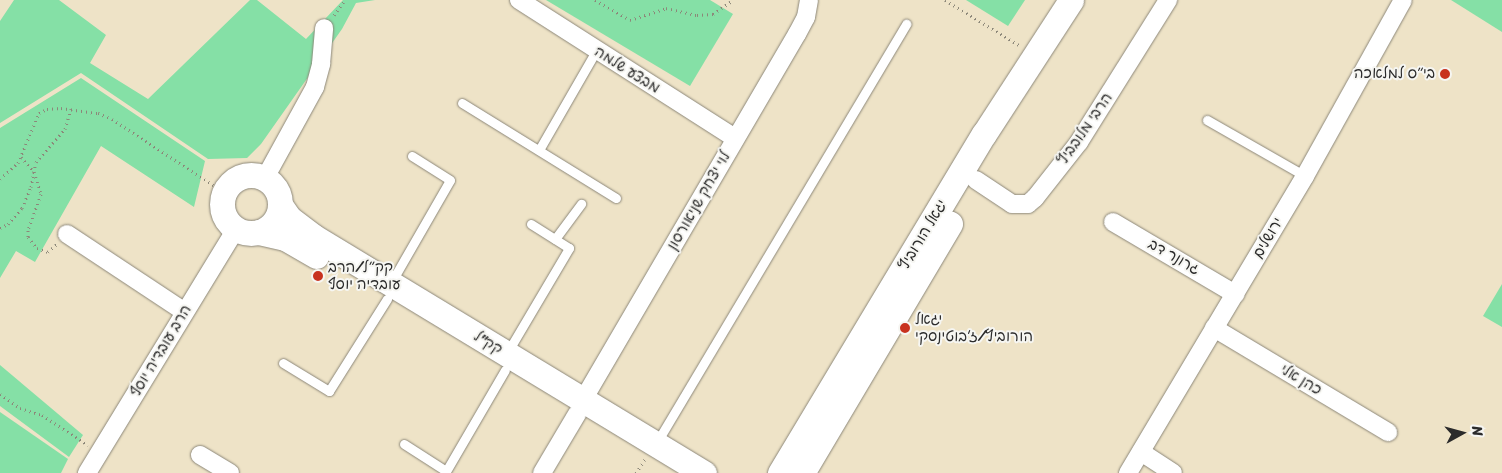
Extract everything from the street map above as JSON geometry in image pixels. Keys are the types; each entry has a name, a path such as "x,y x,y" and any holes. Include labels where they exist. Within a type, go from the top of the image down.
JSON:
{"main road":[{"name":"יגאל הורוביץ","path":"780,473 984,134 1071,0"},
{"name":"יגאל הורוביץ","path":"802,473 1082,0"},
{"path":"253,174 265,178 275,188 280,205 274,222 248,231 230,224 223,214 222,203 224,192 229,184 240,176 253,174"},
{"name":"קק\"ל","path":"280,205 286,215 299,227 389,291 580,407 646,458 674,473"},
{"name":"קק\"ל","path":"248,231 277,236 295,243 389,291"},
{"name":"קק\"ל","path":"646,458 704,473"}],"street":[{"name":"מבצע שלמה","path":"519,0 596,51 736,138"},
{"name":"לוי יצחק שניאורסון","path":"542,473 806,17 809,0"},
{"name":"הרבי מלובביץ","path":"976,180 1012,204 1028,204 1035,198 1078,142 1168,0"},
{"name":"ירושלים","path":"1128,473 1305,176 1403,0"},
{"path":"265,178 312,94 321,64 324,28"},
{"name":"גרונר דב","path":"1113,222 1235,294"},
{"name":"הרב עובדיה יוסף","path":"87,473 186,312 248,231"},
{"path":"67,234 186,312"},
{"name":"כהן אלי","path":"1214,328 1388,432"},
{"path":"1141,452 1173,473"},
{"path":"200,455 230,473"}],"lane":[{"path":"646,458 906,24"},
{"path":"539,150 596,51"},
{"path":"462,103 616,198"},
{"path":"1207,120 1305,176"},
{"path":"283,363 329,391 389,291 450,180 412,156"},
{"path":"555,240 581,204"},
{"path":"404,444 446,472 569,248 531,224"}],"path":[{"path":"595,0 600,1 630,20 666,8 697,16 713,14 733,0"},
{"path":"945,0 1025,49"},
{"path":"0,179 21,157 39,112 46,109 71,109 98,113 112,118 224,192"},
{"path":"0,228 8,224 22,208 31,187 36,162 65,130 71,109"},
{"path":"21,157 34,172 41,194 28,230 28,237 37,248 48,252 67,234"},
{"path":"0,394 20,408 42,415 99,452"}],"green space":[{"path":"14,0 59,0 106,35 90,63 148,99 250,0 257,0 306,39 343,0 375,0 356,3 342,29 261,144 247,158 208,159 81,73 0,123 0,21"},
{"path":"546,0 710,0 733,14 690,86"},
{"path":"966,0 1025,0 1008,26"},
{"path":"1451,0 1502,0 1502,32"},
{"path":"81,78 205,161 194,207 101,146 35,262 16,251 0,278 0,128"},
{"path":"1502,284 1502,327 1483,316"},
{"path":"0,365 83,435 69,457 0,406"},
{"path":"0,412 68,459 61,473 0,473"}],"place":[{"name":"בי״ס למלאכה","path":"1445,74"},
{"name":"קק״ל/הרב עובדיה יוסף","path":"318,276"},
{"name":"יגאל הורוביץ/ז׳בוטינסקי","path":"905,328"}]}
